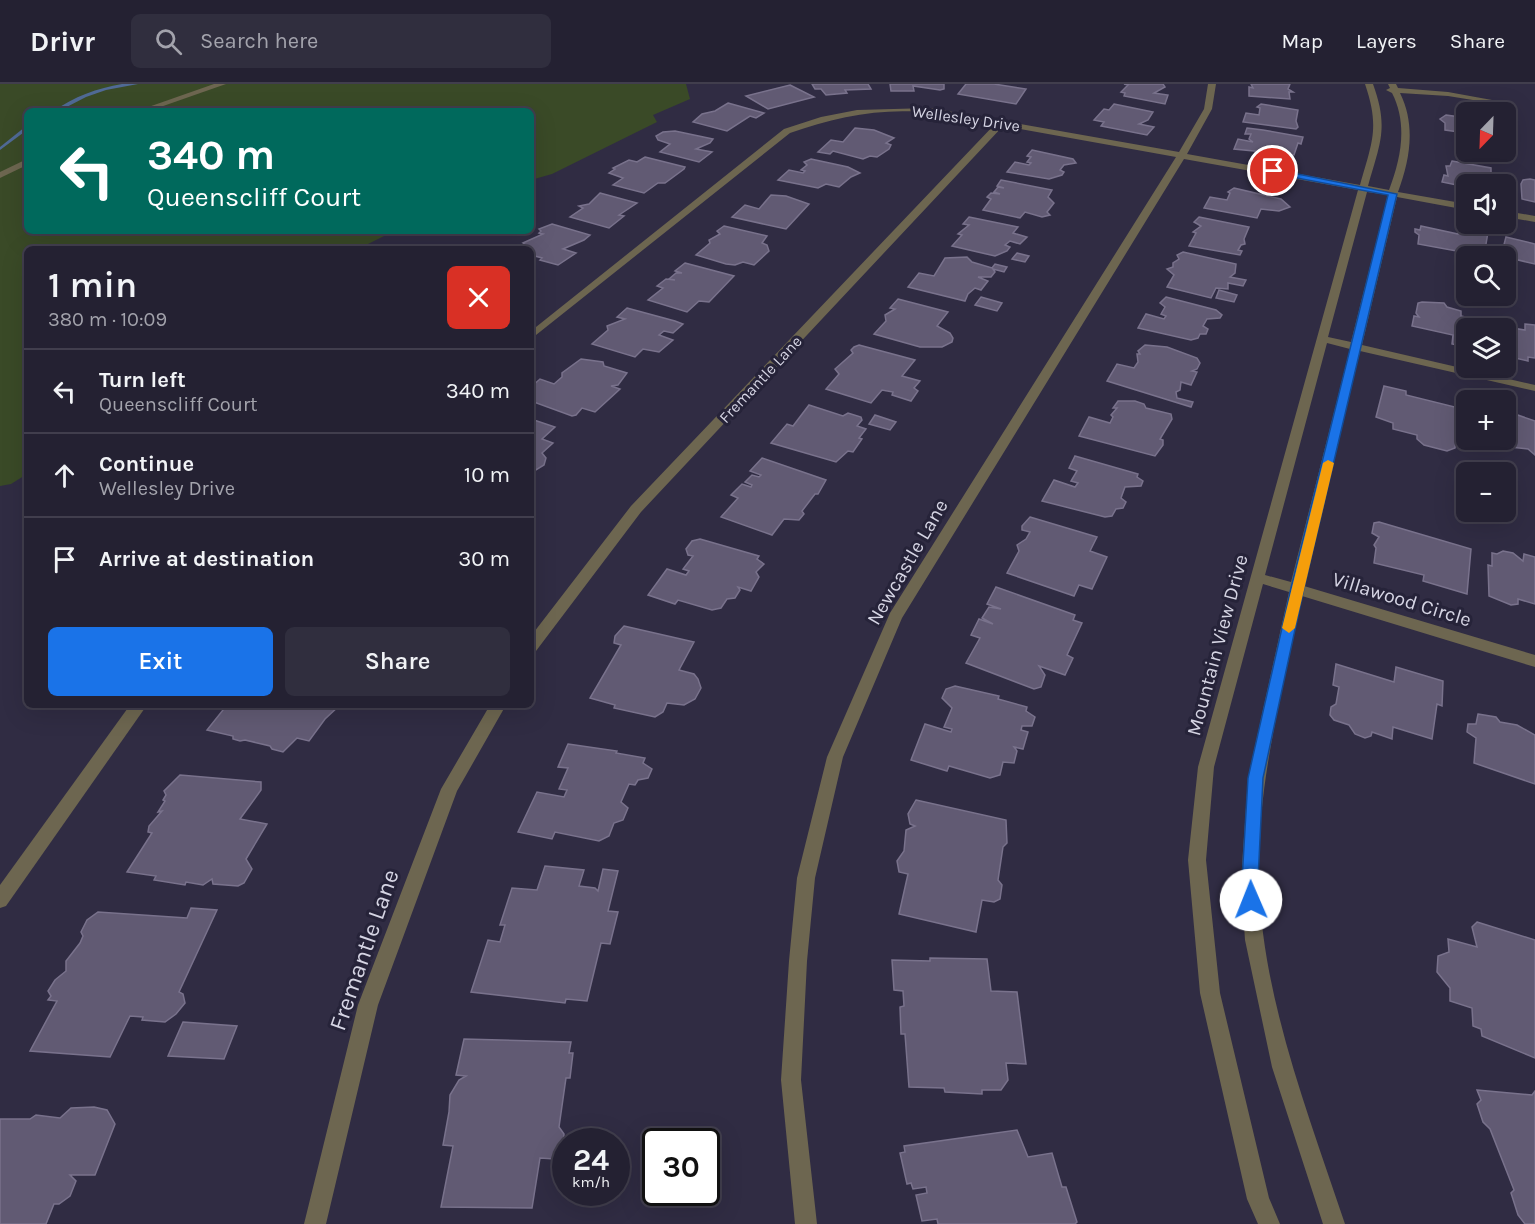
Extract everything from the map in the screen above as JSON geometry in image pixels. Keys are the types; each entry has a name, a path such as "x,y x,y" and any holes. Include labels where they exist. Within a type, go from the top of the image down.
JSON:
{"street":[{"path":"150,108 222,84"},
{"name":"Newcastle Lane","path":"806,1224 791,1080 806,878 835,757 895,617 1182,155 1208,109 1212,84"},
{"path":"1370,86 1394,87 1498,102"},
{"name":"Mountain View Drive","path":"1269,1224 1258,1199 1210,993 1197,861 1206,767 1379,131 1370,86"},
{"path":"1334,1224 1282,1067 1254,940 1250,880 1256,778 1297,588 1358,347 1393,194 1403,169 1406,137 1405,111 1394,87"},
{"name":"Wellesley Drive","path":"534,334 787,131 824,117 869,109 930,110 1456,205"},
{"name":"Fremantle Lane","path":"534,643 636,509 1002,122"},
{"path":"0,175 24,163"},
{"path":"1516,216 1535,219"},
{"path":"1322,339 1535,388"},
{"name":"Villawood Circle","path":"1257,577 1535,661"},
{"path":"0,900 137,708"},
{"name":"Fremantle Lane","path":"315,1224 368,1005 449,789 496,708"}],"green space":[{"path":"0,84 686,84 690,99 653,115 657,122 552,174 534,179 534,108 24,108 24,234 388,234 364,246 24,246 24,476 11,484 0,486"}],"building":[{"path":"812,84 868,84 871,89 845,90 847,93 826,95 821,89 815,89"},
{"path":"890,84 944,84 944,89 913,86 914,91 891,91"},
{"path":"966,84 994,84 1026,89 1016,104 958,94"},
{"path":"1124,84 1163,84 1165,87 1154,93 1168,95 1165,104 1124,96 1125,93 1121,92 1128,85"},
{"path":"1251,84 1290,84 1288,89 1293,92 1289,92 1290,99 1249,96 1249,87 1253,88"},
{"path":"790,85 814,97 768,109 746,96"},
{"path":"728,103 764,113 756,118 750,116 727,131 693,122 702,114 715,111"},
{"path":"1114,104 1153,112 1148,120 1139,124 1154,127 1147,135 1101,126 1104,122 1094,120 1104,109 1109,110"},
{"path":"1261,104 1298,110 1296,121 1298,127 1296,129 1243,122 1246,113 1259,115 1260,108 1257,107"},
{"path":"1446,115 1456,116 1456,132 1445,130 1445,123 1440,119"},
{"path":"855,128 874,130 894,138 886,143 891,145 889,149 877,157 870,156 863,159 833,151 830,154 818,152 831,140 843,142"},
{"path":"1247,128 1303,137 1294,155 1234,149 1238,139 1253,142 1249,139 1251,134 1245,134"},
{"path":"675,131 713,139 710,143 696,149 712,152 699,162 660,152 670,144 658,140 656,136 663,132"},
{"path":"1032,150 1073,159 1076,163 1064,165 1060,170 1064,172 1062,175 1049,179 1007,172 1015,162 1029,165 1031,163 1027,162 1031,157 1027,156"},
{"path":"645,157 685,167 665,183 658,183 644,193 613,185 623,178 609,173 615,169 613,168 629,160 637,162"},
{"path":"811,159 848,167 860,173 839,187 826,184 818,188 778,180 789,170 803,173 805,171 801,170 807,165 804,162"},
{"path":"1452,161 1491,168 1491,174 1456,174 1456,185 1442,182 1444,175 1448,176 1446,166 1450,166"},
{"path":"1001,180 1052,190 1048,197 1054,203 1047,212 1050,215 1042,217 1025,212 1020,218 983,210 991,199 987,197 991,193 1000,194 994,192 998,187 1004,188 997,186"},
{"path":"1523,180 1535,180 1535,202 1522,199 1521,184"},
{"path":"1234,188 1281,199 1290,207 1279,211 1261,209 1257,218 1204,208 1210,197 1227,200 1230,193 1228,192"},
{"path":"600,193 637,203 619,215 624,216 609,228 570,217 583,208 579,206 589,204"},
{"path":"771,195 786,196 809,204 786,229 732,217 745,205 759,209"},
{"path":"969,217 1018,227 1013,233 1027,237 1020,244 1010,241 1005,245 1010,247 1007,251 995,256 952,246 962,235 958,234 969,225 963,224"},
{"path":"1199,217 1249,227 1244,239 1245,244 1241,245 1238,250 1242,251 1240,255 1189,246 1196,233 1193,232 1201,226 1194,222"},
{"path":"552,224 590,235 563,249 576,253 558,265 540,260 542,258 534,256 534,246 525,246 523,243 543,234 539,233 541,231 539,229"},
{"path":"724,226 767,236 762,243 767,245 769,251 754,265 743,262 735,265 726,264 696,255 710,243 709,240 720,234 717,231"},
{"path":"1421,226 1456,234 1488,234 1486,246 1456,246 1456,251 1418,244 1419,235 1415,229 1420,230"},
{"path":"1506,237 1535,244 1535,264 1516,260 1516,246 1504,246"},
{"path":"1183,252 1236,264 1235,273 1230,277 1246,280 1243,286 1228,283 1228,289 1216,288 1211,298 1167,287 1174,275 1167,269 1173,267 1173,263 1179,259 1177,255"},
{"path":"1017,253 1029,256 1025,262 1012,259"},
{"path":"967,257 972,262 992,268 995,264 1007,267 1004,272 993,269 995,272 991,277 978,277 988,281 981,290 975,288 968,294 965,301 908,287 919,273 934,276 945,258"},
{"path":"685,263 734,276 709,302 699,301 687,312 648,300 663,288 657,286 666,279 675,280 669,279 676,273 682,273 675,271"},
{"path":"1219,290 1237,295 1234,302 1216,298"},
{"path":"981,297 1002,303 997,311 975,305"},
{"path":"1166,297 1216,310 1222,315 1220,318 1207,319 1203,326 1208,329 1206,334 1200,334 1198,338 1191,340 1138,328 1146,314 1164,319 1166,316 1161,314 1165,307 1160,303"},
{"path":"898,299 948,312 937,326 950,333 953,338 952,342 942,347 920,347 874,334 886,321 885,315 895,309 890,308"},
{"path":"1418,303 1444,303 1447,307 1461,311 1461,316 1470,318 1456,318 1456,345 1452,344 1453,335 1412,326 1414,316 1419,317 1416,313"},
{"path":"627,308 683,324 673,333 664,331 659,335 673,340 659,352 643,349 635,357 592,344 608,330 607,326 625,319 617,317"},
{"path":"1525,324 1535,325 1535,358 1528,357 1528,361 1516,358 1516,329 1525,330"},
{"path":"859,345 915,360 902,376 920,381 914,388 918,391 911,401 892,395 893,392 882,390 871,403 826,389 839,374 835,369 853,353 851,350 854,347"},
{"path":"1145,345 1167,347 1197,358 1200,363 1197,369 1192,371 1197,372 1191,385 1181,382 1180,390 1176,392 1177,398 1193,402 1191,407 1107,381 1117,364 1134,368 1138,362 1137,354 1140,354 1138,351"},
{"path":"581,359 603,362 604,366 627,373 618,385 611,386 620,389 595,412 582,408 572,416 534,402 534,384 540,379 554,384 562,377 562,373"},
{"path":"1384,386 1406,391 1406,395 1456,407 1455,448 1447,451 1424,445 1417,439 1417,435 1393,429 1393,423 1376,417"},
{"path":"1118,401 1135,401 1144,404 1146,408 1171,414 1172,419 1160,439 1163,440 1163,445 1155,456 1079,436 1089,417 1110,423 1113,417 1111,415 1117,408 1113,408"},
{"path":"809,405 843,416 848,413 861,417 862,420 857,426 866,429 853,452 848,451 836,462 771,443 787,424 793,426"},
{"path":"1516,414 1535,421 1535,455 1528,449 1516,448"},
{"path":"875,415 896,422 890,430 869,424"},
{"path":"534,420 555,427 542,439 553,443 542,453 546,458 544,465 534,471"},
{"path":"1075,456 1138,474 1137,477 1143,481 1141,486 1125,487 1121,498 1126,502 1123,508 1116,509 1112,516 1105,517 1042,501 1054,480 1075,487 1078,483 1071,481 1077,471 1069,468"},
{"path":"762,458 826,480 818,494 815,494 802,511 804,514 799,520 784,519 772,535 721,517 738,498 731,495 742,484 751,487 752,485 745,482 752,475 759,477 761,475 750,471"},
{"path":"1030,517 1097,537 1090,551 1107,557 1092,589 1079,585 1074,596 1007,573 1019,551 1017,545 1026,539 1030,532 1022,530 1022,526"},
{"path":"1379,522 1471,549 1467,594 1423,581 1424,575 1374,563 1376,548 1374,545 1379,537 1372,533 1374,523"},
{"path":"700,539 759,556 757,559 764,564 756,572 759,577 751,591 738,587 740,590 735,598 727,599 721,608 712,610 678,600 675,604 648,595 667,569 686,575 689,571 683,569 693,556 688,555 686,549 692,541"},
{"path":"1503,551 1513,553 1523,561 1524,554 1535,557 1535,604 1518,599 1518,604 1511,605 1489,596 1488,565 1492,566 1492,553 1497,554"},
{"path":"996,587 1075,615 1073,620 1082,623 1067,655 1073,658 1065,675 1039,666 1045,675 1041,687 1034,689 966,663 980,638 971,635 979,619 993,624 982,618 989,607 1001,609 987,604"},
{"path":"624,626 694,642 679,670 694,674 698,679 701,688 695,699 684,705 667,703 663,712 655,717 614,708 615,705 590,698 621,645 614,643 615,636"},
{"path":"1336,664 1394,682 1396,667 1443,681 1442,706 1437,704 1432,739 1393,727 1392,739 1372,732 1371,736 1365,738 1355,734 1349,725 1334,720 1330,715 1331,707 1336,704 1339,687 1333,685"},
{"path":"955,686 999,696 998,699 1027,707 1026,711 1035,717 1032,726 1022,726 1021,730 1028,732 1023,749 1014,747 1017,751 1014,763 1003,762 1000,775 990,778 949,766 947,771 911,760 925,724 951,732 952,729 944,727 952,708 942,698 946,689"},
{"path":"225,708 337,708 325,719 309,741 297,738 283,752 272,749 270,746 245,740 240,741 233,739 233,736 207,730"},
{"path":"1478,714 1496,717 1500,722 1517,725 1535,735 1535,784 1474,763 1476,738 1467,732 1468,724 1476,724"},
{"path":"568,744 617,751 616,753 645,758 643,763 652,769 648,778 638,780 635,785 629,784 621,802 628,808 623,820 614,823 609,836 599,841 555,832 552,839 518,832 537,792 564,797 567,790 559,789 568,768 558,767"},
{"path":"180,775 261,782 261,790 240,819 267,824 246,859 252,869 244,883 238,886 213,884 212,879 203,885 186,882 185,885 154,880 156,876 127,872 152,833 148,832 149,826 162,811 158,812 165,801 163,800 166,795 164,791"},
{"path":"916,800 1006,820 1007,843 1003,847 998,880 1002,885 1000,899 994,902 982,900 976,932 899,914 908,874 899,872 897,861 904,851 906,830 915,826 910,824 908,814"},
{"path":"545,866 584,870 579,886 595,888 598,891 603,869 618,871 608,911 618,912 610,944 601,943 587,1001 566,999 565,1003 471,992 488,940 500,942 505,925 500,925 512,888 537,890"},
{"path":"191,908 217,910 179,992 183,994 185,1003 176,1014 165,1022 142,1020 143,1017 130,1016 110,1057 30,1051 57,1001 48,1000 51,996 48,991 55,980 66,971 66,961 80,943 83,936 81,932 87,920 98,912 187,918"},
{"path":"1477,922 1535,940 1535,1058 1482,1036 1481,1029 1473,1026 1472,1008 1450,1001 1450,988 1437,972 1438,956 1449,952 1448,939 1477,947 1472,927"},
{"path":"930,958 987,959 991,991 1017,992 1026,1064 1006,1063 1008,1080 1001,1090 982,1090 982,1094 945,1092 944,1088 909,1087 905,1034 901,1034 900,1007 904,1006 903,991 894,990 892,960 930,961"},
{"path":"183,1022 237,1026 224,1059 168,1056"},
{"path":"464,1039 571,1042 569,1053 573,1053 570,1078 566,1078 560,1128 552,1128 552,1159 540,1158 532,1208 441,1207 453,1146 443,1145 450,1095 459,1080 466,1076 456,1075"},
{"path":"1477,1090 1532,1095 1535,1091 1535,1224 1525,1224 1518,1215 1511,1193 1514,1190 1490,1129 1483,1122 1477,1104 1481,1100"},
{"path":"94,1107 107,1110 115,1124 95,1175 70,1175 76,1181 70,1196 59,1204 54,1204 46,1224 0,1224 0,1119 30,1119 36,1115 60,1118 71,1108"},
{"path":"1017,1130 1028,1157 1052,1153 1062,1187 1066,1187 1077,1222 1075,1224 938,1224 937,1219 922,1221 916,1195 927,1193 926,1187 913,1189 911,1183 907,1184 900,1153 905,1152 904,1146"}],"waterway":[{"path":"62,108 94,92 136,84"},
{"path":"0,149 24,130"}],"slow traffic":[{"path":"1289,628 1328,463"}],"route":[{"path":"1251,900 1250,880 1256,778 1297,588 1358,347 1393,194 1273,171"}]}
